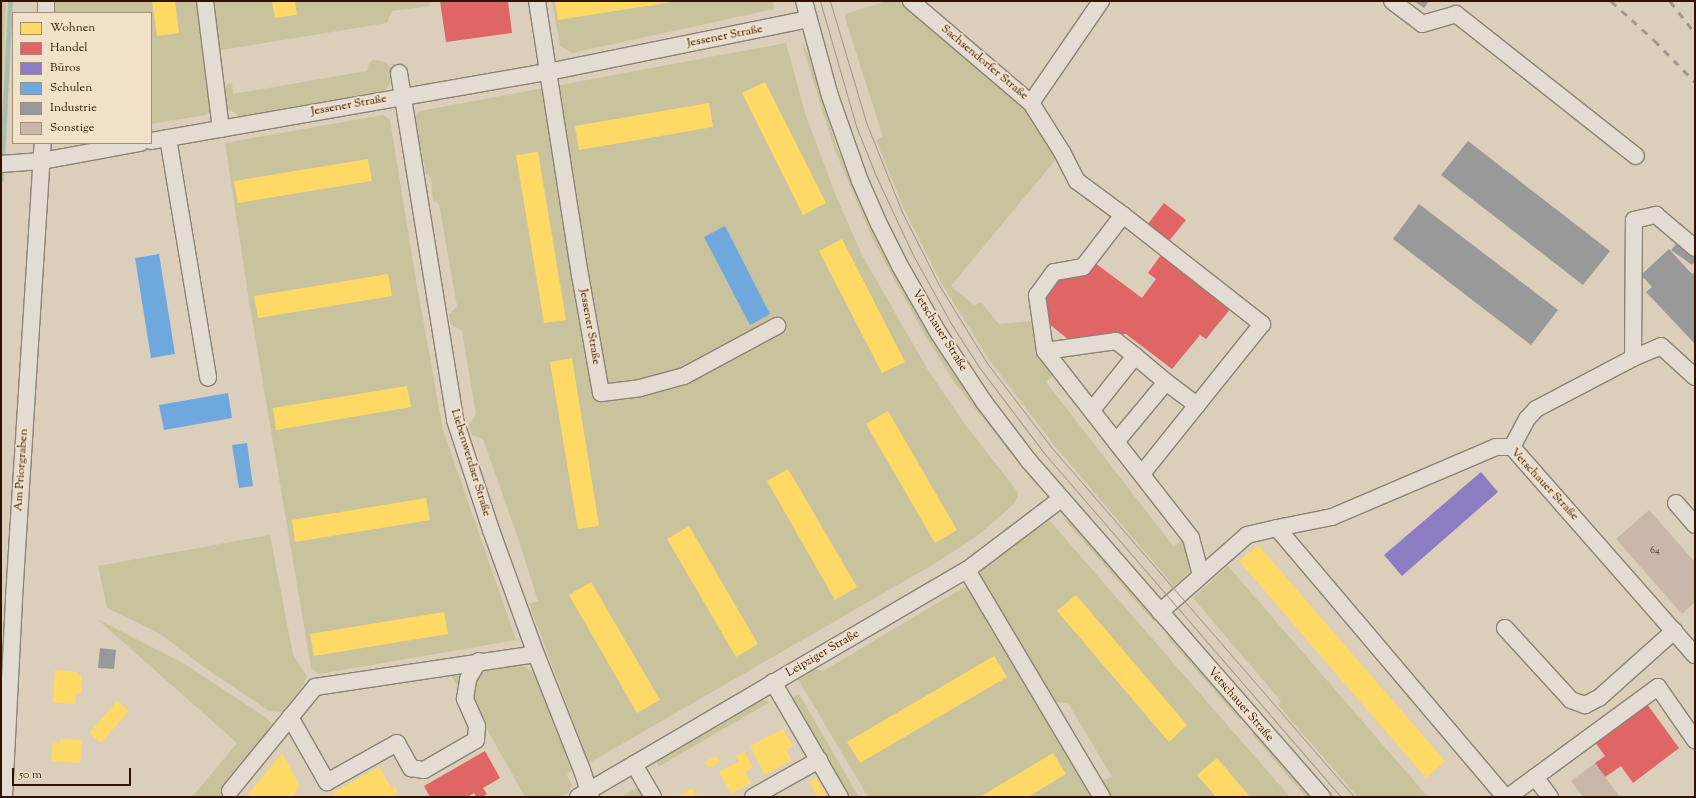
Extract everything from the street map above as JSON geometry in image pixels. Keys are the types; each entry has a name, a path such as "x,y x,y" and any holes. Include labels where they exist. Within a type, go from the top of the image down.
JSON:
{"street":[{"path":"46,1 46,12"},
{"path":"205,1 218,81 221,129"},
{"path":"537,1 548,72"},
{"name":"Vetschauer Straße","path":"804,1 844,140 879,224 900,266 939,334 984,402 1061,499 1322,797"},
{"name":"Sachsendorfer Straße","path":"911,1 1031,103 1062,152 1077,181 1123,215 1262,324 1197,405"},
{"path":"1031,103 1101,1"},
{"path":"1392,1 1422,24 1456,14 1636,156"},
{"name":"Jessener Straße","path":"152,141 548,72 808,19"},
{"name":"Jessener Straße","path":"548,72 601,393 640,388 684,376 776,326"},
{"name":"Liebenwerdaer Straße","path":"399,73 404,96 455,420 491,530 586,795"},
{"path":"168,138 208,378"},
{"name":"Am Priorgraben","path":"4,797 8,599 43,144"},
{"path":"8,163 42,161 135,144"},
{"path":"1123,215 1083,267 1054,272 1037,295 1045,351 1191,538 1201,575"},
{"path":"1633,358 1634,220 1656,215 1695,248"},
{"path":"1045,351 1116,341 1197,405 1142,474"},
{"path":"1512,447 1527,419 1536,409 1633,358 1661,346 1695,377"},
{"path":"1092,410 1135,356"},
{"path":"1116,442 1166,382"},
{"name":"Vetschauer Straße","path":"1160,612 1247,535 1332,517 1496,447 1512,447 1684,635 1695,655"},
{"name":"Leipziger Straße","path":"586,795 634,764 967,570 1061,499"},
{"path":"1676,503 1695,525"},
{"path":"1277,528 1505,797"},
{"path":"967,570 1102,797"},
{"path":"1505,628 1571,700 1585,705 1599,698 1684,635"},
{"path":"230,791 316,687 403,675 479,661 536,654"},
{"path":"290,717 327,782 397,743 411,768 424,770 476,740 477,726 465,699 468,679 479,661"},
{"path":"773,682 840,797"},
{"path":"1508,797 1658,687 1695,740"},
{"path":"753,797 819,760"},
{"path":"634,764 653,797"},
{"path":"1535,777 1550,797"}],"shaded area":[{"path":"1,1 6,1 1,114"},
{"path":"54,1 202,1 212,110 205,115 152,124 152,12 53,12"},
{"path":"210,1 429,1 430,6 392,11 387,23 216,51"},
{"path":"552,1 773,1 774,9 572,53 560,46"},
{"path":"887,1 902,1 1024,103 1057,158 951,286 974,305 981,302 999,324 1032,321 1036,351 1054,375 1046,382 1174,547 1182,540 1191,571 1174,586 1055,446 990,361 942,284 905,211 876,140 883,137 845,14"},
{"path":"786,43 805,113 836,196 862,255 928,370 964,423 1017,491 1018,495 1014,504 976,537 934,564 589,763 529,604 538,601 519,541 483,439 472,435 469,426 476,414 462,331 451,324 449,315 457,306 439,204 433,201 431,178 426,174 415,117 420,111"},
{"path":"802,44 808,53 836,145 877,241 930,336 985,417 1035,480 1039,488 957,386 927,339 874,242 834,148"},
{"path":"373,60 386,62 392,69 393,76 390,84 384,91 240,116 227,108 223,101 221,92 228,84 232,83 233,94 367,71 369,63"},
{"path":"383,115 390,120 415,274 443,430 516,640 319,674 311,668 248,294 225,143"},
{"path":"1064,519 1073,523 1155,617 1154,622"},
{"path":"1049,520 1290,797 1108,797 1099,782 1112,777 1068,703 1052,702 981,585 980,570"},
{"path":"270,535 293,655 307,676 303,685 290,703 281,712 266,709 205,668 159,633 107,608 98,566"},
{"path":"1228,566 1428,797 1358,797 1278,705 1281,701 1193,598"},
{"path":"968,585 994,623 990,625 1093,797 868,797 798,679 813,669 823,671"},
{"path":"97,619 185,664 268,719 272,726 269,733 220,797 192,797 237,743"},
{"path":"1169,634 1242,718 1239,719 1168,638"},
{"path":"470,665 461,691 450,675"},
{"path":"520,665 526,667 538,676 574,767 567,775 572,785 569,792 560,797 525,797 471,701 472,681 483,670"},
{"path":"799,694 859,797 850,797 792,698"},
{"path":"762,700 770,702 658,767 657,763 661,757 751,704"},
{"path":"1254,731 1311,797 1306,797 1252,734"},
{"path":"642,785 649,797 621,797"}],"building: Wohnen":[{"path":"152,1 175,1 179,33 157,36"},
{"path":"272,1 295,1 297,15 275,18"},
{"path":"555,1 672,1 672,2 558,20"},
{"path":"765,82 826,203 803,215 742,93"},
{"path":"709,103 713,127 579,150 575,126"},
{"path":"538,152 566,320 544,323 516,155"},
{"path":"368,159 372,181 238,203 234,181"},
{"path":"842,239 905,362 882,373 819,251"},
{"path":"388,274 392,296 258,318 254,296"},
{"path":"572,358 599,526 578,529 550,362"},
{"path":"407,386 411,407 276,430 273,408"},
{"path":"888,411 957,530 935,543 866,424"},
{"path":"788,469 857,587 835,600 767,481"},
{"path":"426,498 430,520 295,542 292,520"},
{"path":"689,526 758,644 736,657 667,539"},
{"path":"1258,545 1445,761 1426,778 1239,561"},
{"path":"591,582 660,700 637,713 569,595"},
{"path":"1076,595 1187,725 1169,742 1057,611"},
{"path":"444,612 448,634 314,656 310,634"},
{"path":"994,656 1007,677 860,763 847,742"},
{"path":"55,670 77,672 77,675 82,675 81,693 76,693 75,704 53,703"},
{"path":"117,701 129,711 101,743 89,733"},
{"path":"783,729 793,746 786,750 792,760 765,775 750,746"},
{"path":"60,739 82,740 80,763 51,761 52,743 59,744"},
{"path":"744,751 753,767 745,772 751,783 731,794 719,772 739,761 736,756"},
{"path":"282,753 300,786 291,797 246,797"},
{"path":"1053,753 1066,774 1028,797 980,797"},
{"path":"716,756 720,762 709,768 705,762"},
{"path":"1217,758 1250,797 1216,797 1197,775"},
{"path":"379,767 392,789 395,786 398,792 393,795 394,797 334,797 332,793"},
{"path":"816,778 826,795 822,797 818,797 809,782"},
{"path":"692,788 697,797 677,797"}],"building: Handel":[{"path":"440,1 508,1 512,33 446,42"},
{"path":"1164,203 1186,220 1169,241 1148,224"},
{"path":"1161,255 1231,308 1206,339 1200,335 1172,369 1126,334 1069,340 1048,323 1046,298 1061,278 1087,274 1095,263 1142,298 1156,279 1148,273"},
{"path":"1647,704 1679,748 1633,783 1621,766 1605,777 1595,763 1605,756 1595,742"},
{"path":"485,751 500,778 483,788 487,794 482,797 476,797 474,793 467,797 430,797 424,786"}],"building: Büros":[{"path":"1481,472 1498,492 1402,576 1384,555"}],"building: Schulen":[{"path":"725,226 770,314 750,325 704,237"},
{"path":"159,254 175,354 151,358 135,258"},
{"path":"228,393 232,418 164,430 159,405"},
{"path":"247,443 253,486 239,488 232,445"}],"building: Industrie":[{"path":"1414,1 1429,1 1424,8"},
{"path":"1468,141 1610,251 1583,285 1441,175"},
{"path":"1419,204 1558,310 1531,345 1393,239"},
{"path":"1677,243 1695,257 1695,261 1692,265 1671,250"},
{"path":"1669,249 1692,274 1695,272 1695,344 1646,292 1652,287 1641,275"},
{"path":"100,648 116,650 114,669 98,668"}],"building: Sonstige":[{"path":"1649,510 1695,562 1695,602 1682,614 1616,539"},
{"path":"1595,763 1620,797 1583,797 1571,781"}],"waterway":[{"path":"1,179 10,1"}],"tram line":[{"path":"820,1 856,126 876,176 913,255 952,325 979,367 1044,453 1341,797"},
{"path":"830,1 866,122 902,212 939,285 987,363 1052,448 1354,797"}],"railway":[{"path":"1611,1 1654,40 1695,82"},
{"path":"1670,1 1695,33"}]}
